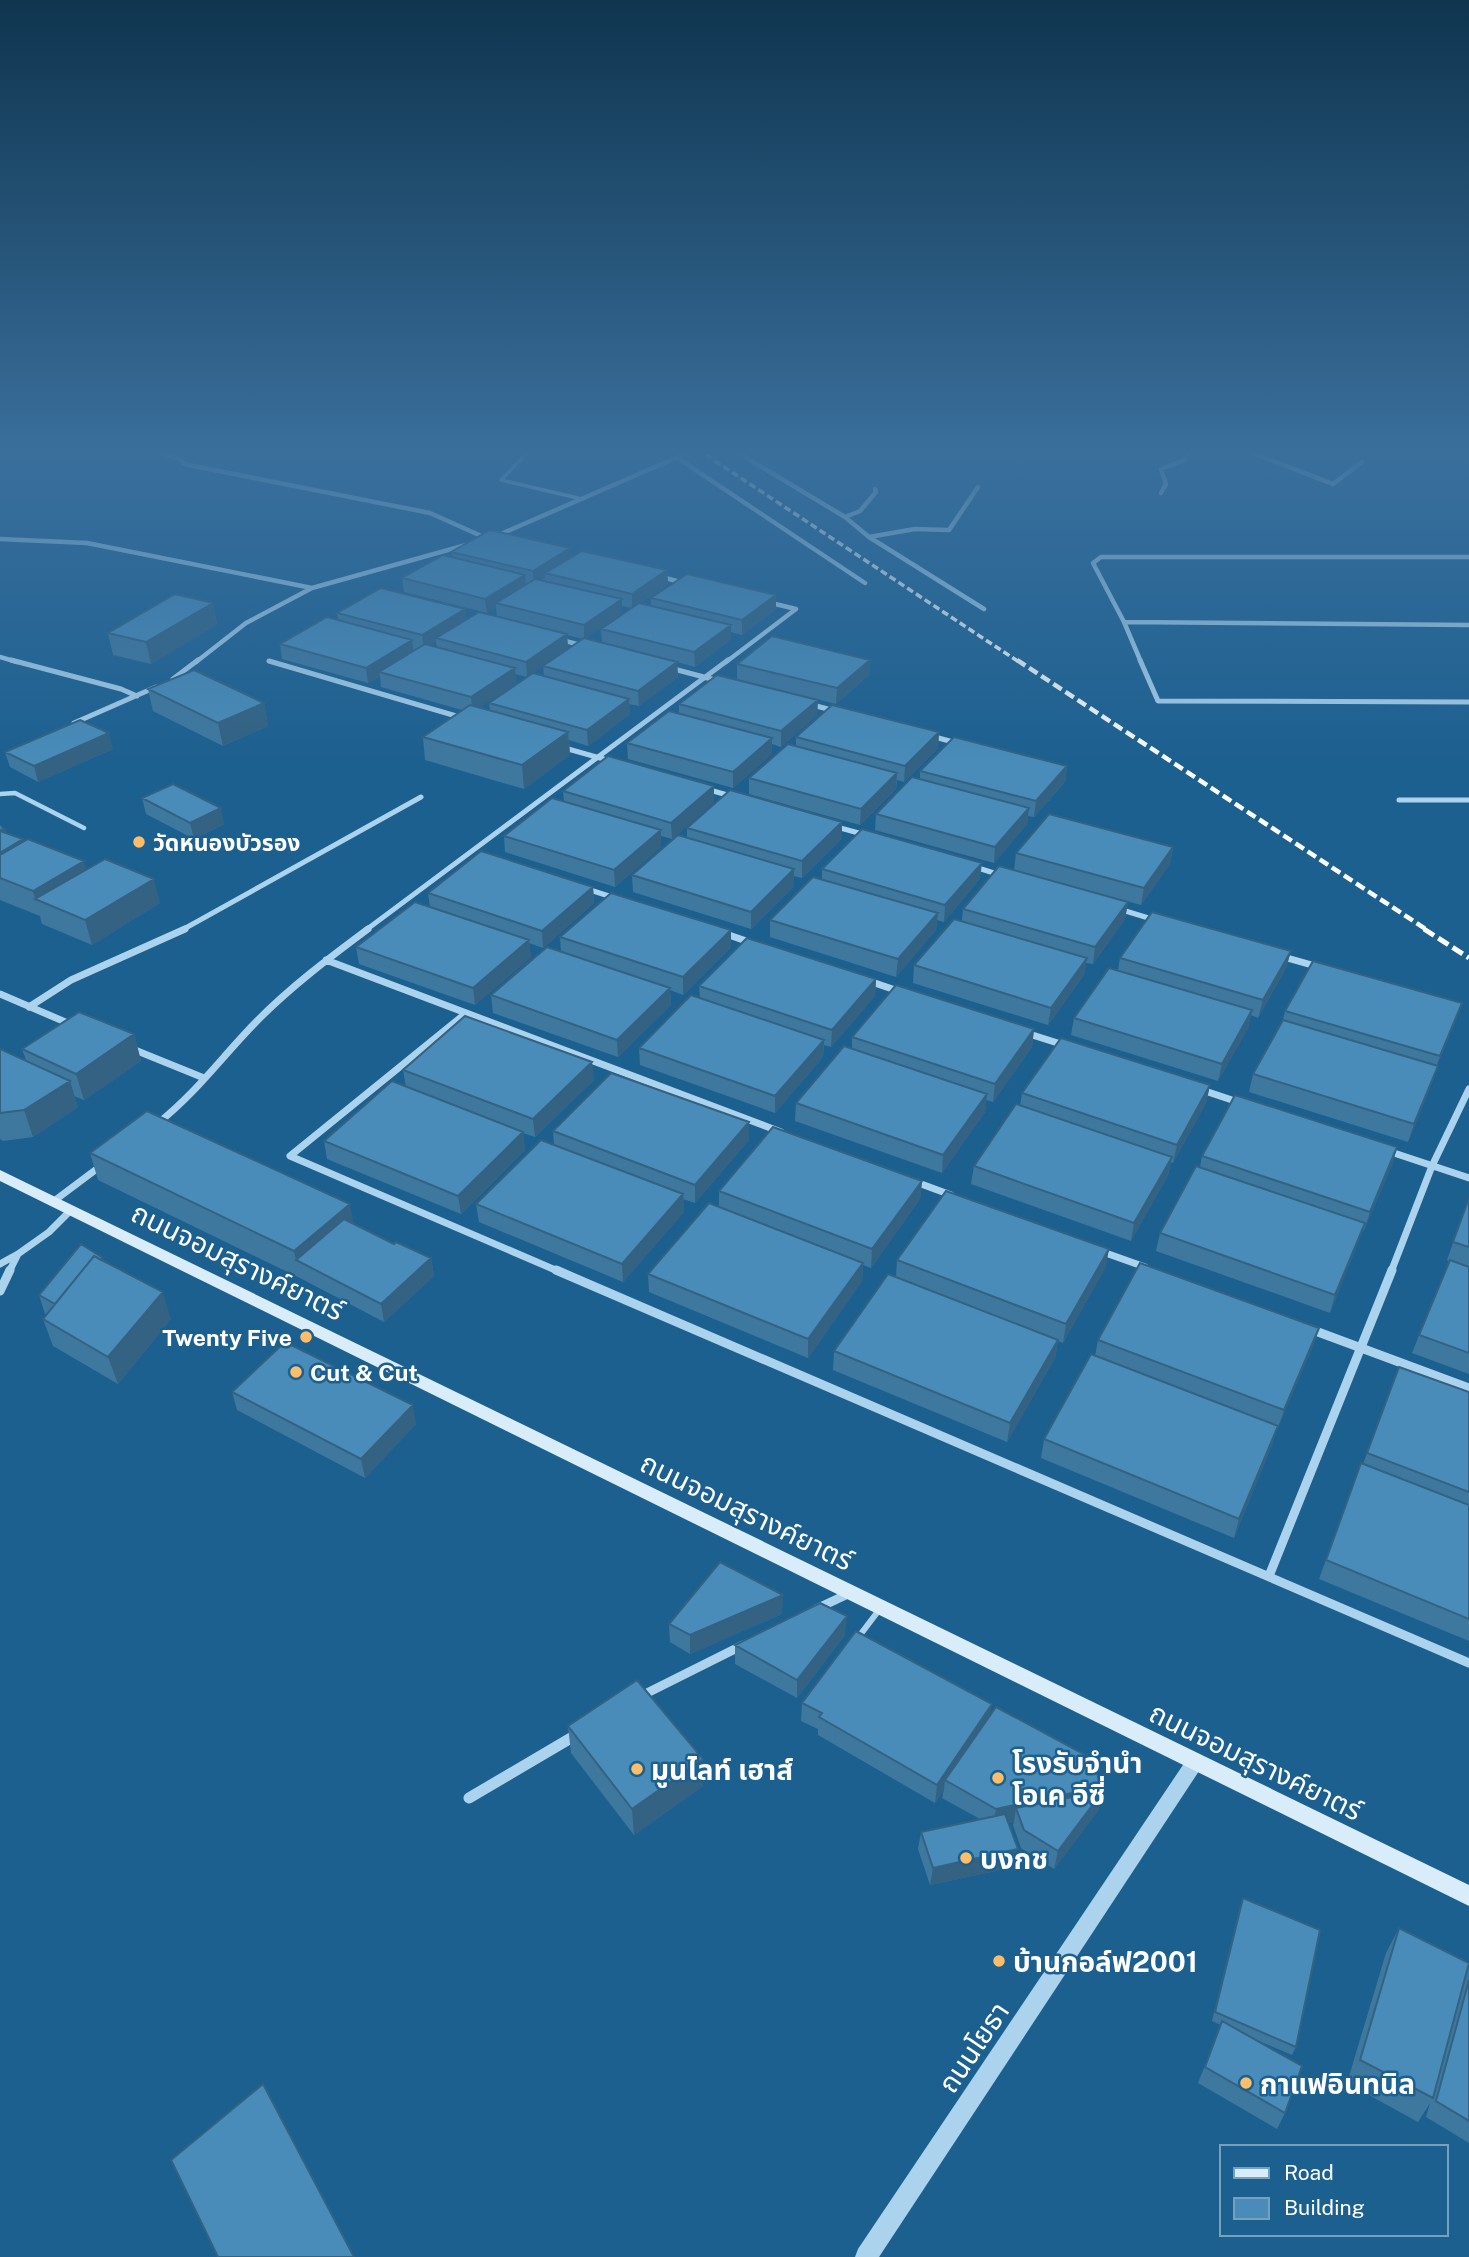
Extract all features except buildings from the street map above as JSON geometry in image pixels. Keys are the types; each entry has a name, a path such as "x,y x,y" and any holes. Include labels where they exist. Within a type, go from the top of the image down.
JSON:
{"main road":[{"name":"ถนนจอมสุรางค์ยาตร์","path":"0,1175 1469,1896"}],"street":[{"path":"144,554 312,588"},
{"path":"169,681 180,676 200,657 246,623 312,588 434,554"},
{"path":"823,554 865,583"},
{"path":"894,554 931,574 984,609"},
{"path":"1469,557 1101,557 1093,563 1124,622 1158,701 1469,702"},
{"path":"652,575 691,584"},
{"path":"148,1131 187,1100 256,1022 326,960 796,609 757,600"},
{"path":"1124,622 1469,625"},
{"path":"547,636 586,646"},
{"path":"0,657 121,689 138,696"},
{"path":"268,660 466,719"},
{"path":"664,667 730,684"},
{"path":"70,724 159,686"},
{"path":"796,701 836,711"},
{"path":"929,736 969,746"},
{"path":"557,746 624,765"},
{"path":"704,788 744,800"},
{"path":"29,1007 71,980 168,938 421,797"},
{"path":"1399,800 1469,800"},
{"path":"825,824 879,839"},
{"path":"473,852 486,856"},
{"path":"973,867 1013,878"},
{"path":"578,886 618,899"},
{"path":"1107,906 1160,921"},
{"path":"709,929 762,946"},
{"path":"1268,952 1322,968"},
{"path":"326,960 790,1135"},
{"path":"854,976 907,993"},
{"path":"0,994 79,1027"},
{"path":"465,1014 290,1156 1469,1663"},
{"path":"1012,1028 1077,1049"},
{"path":"116,1042 204,1079"},
{"path":"1196,1088 1248,1105"},
{"path":"1269,1576 1362,1348 1432,1166 1469,1089"},
{"path":"1380,1149 1469,1178"},
{"path":"54,1201 104,1164"},
{"path":"907,1179 959,1198"},
{"path":"0,1264 19,1254 71,1210"},
{"path":"1089,1246 1154,1271"},
{"path":"0,1291 19,1254"},
{"path":"1297,1324 1469,1388"},
{"path":"802,1616 850,1593"},
{"path":"635,1700 754,1640"},
{"path":"469,1798 581,1732"},
{"name":"ถนนโยธา","path":"866,2257 1195,1762"}],"lane":[{"path":"0,794 15,793 84,828"},
{"path":"852,1646 881,1608"}],"railway":[{"path":"856,554 1019,662"},
{"path":"1017,660 1427,930"},
{"path":"1424,929 1469,958"}],"place":[{"name":"วัดหนองบัวรอง","path":"139,842"},
{"name":"Twenty Five","path":"306,1337"},
{"name":"Cut & Cut","path":"296,1372"},
{"name":"มูนไลท์ เฮาส์","path":"637,1769"},
{"name":"โรงรับจำนำ โอเค อีซี่","path":"998,1778"},
{"name":"บงกช","path":"966,1858"},
{"name":"บ้านกอล์ฟ2001","path":"999,1961"},
{"name":"กาแฟอินทนิล","path":"1246,2083"}]}
